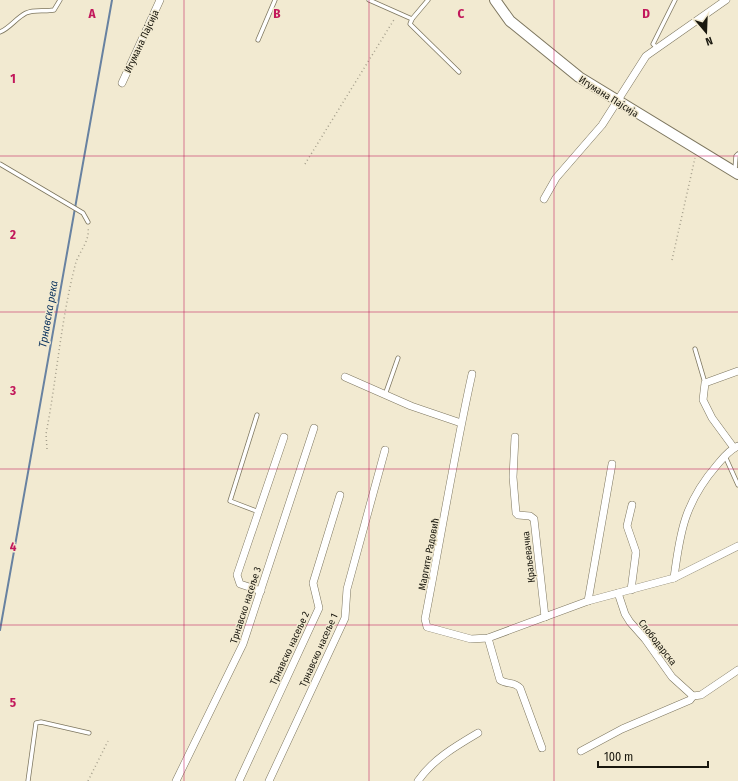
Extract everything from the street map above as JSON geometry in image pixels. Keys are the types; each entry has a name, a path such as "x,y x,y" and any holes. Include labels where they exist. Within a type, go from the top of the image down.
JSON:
{"street":[{"name":"Игумана Пајсија","path":"122,83 160,0"},
{"name":"Игумана Пајсија","path":"495,0 510,21 579,77 617,102 736,173"},
{"path":"544,198 556,178 602,125 646,56 726,0"},
{"path":"674,578 678,545 694,495 725,456 736,447 712,418 703,400 704,383 738,371"},
{"name":"Маргите Радовић","path":"472,374 461,424 425,619 427,627 471,639 488,638 530,624 588,601 674,578 738,546"},
{"path":"345,377 411,406 461,424"},
{"name":"Трнавско насеље 3","path":"176,781 232,670 243,644 314,428"},
{"path":"261,591 240,584 237,580 237,575 284,437"},
{"name":"Краљевачка","path":"515,437 513,477 516,513 518,515 530,516 534,519 545,617"},
{"name":"Трнавско насеље 1","path":"269,781 345,618 347,589 384,450"},
{"path":"588,601 612,464"},
{"name":"Трнавско насеље 2","path":"239,781 319,608 313,583 340,495"},
{"path":"631,590 636,552 627,526 632,504"},
{"name":"Слободарска","path":"618,594 625,614 630,622 645,639 672,677 694,696"},
{"path":"488,638 500,680 513,683 520,688 542,748"},
{"path":"581,751 622,729 690,700 694,696 701,695 738,670"},
{"path":"418,781 425,770 452,748 478,733"}],"lane":[{"path":"0,32 25,14 36,10 46,12 54,10 60,0"},
{"path":"258,40 275,0"},
{"path":"369,0 412,19"},
{"path":"428,0 412,19 410,24 458,72"},
{"path":"657,48 653,44 675,0"},
{"path":"736,173 736,156 738,154"},
{"path":"0,164 83,213 88,222"},
{"path":"695,349 704,383"},
{"path":"385,395 398,358"},
{"path":"257,415 230,501 259,512"},
{"path":"725,456 738,485"},
{"path":"28,781 36,723 41,722 89,733"}],"path":[{"path":"306,164 398,13"},
{"path":"672,260 697,150"},
{"path":"47,449 46,434 67,307 77,260 89,233 88,222"},
{"path":"88,781 108,741"}],"waterway":[{"name":"Трнавска река","path":"0,630 112,0"}]}
